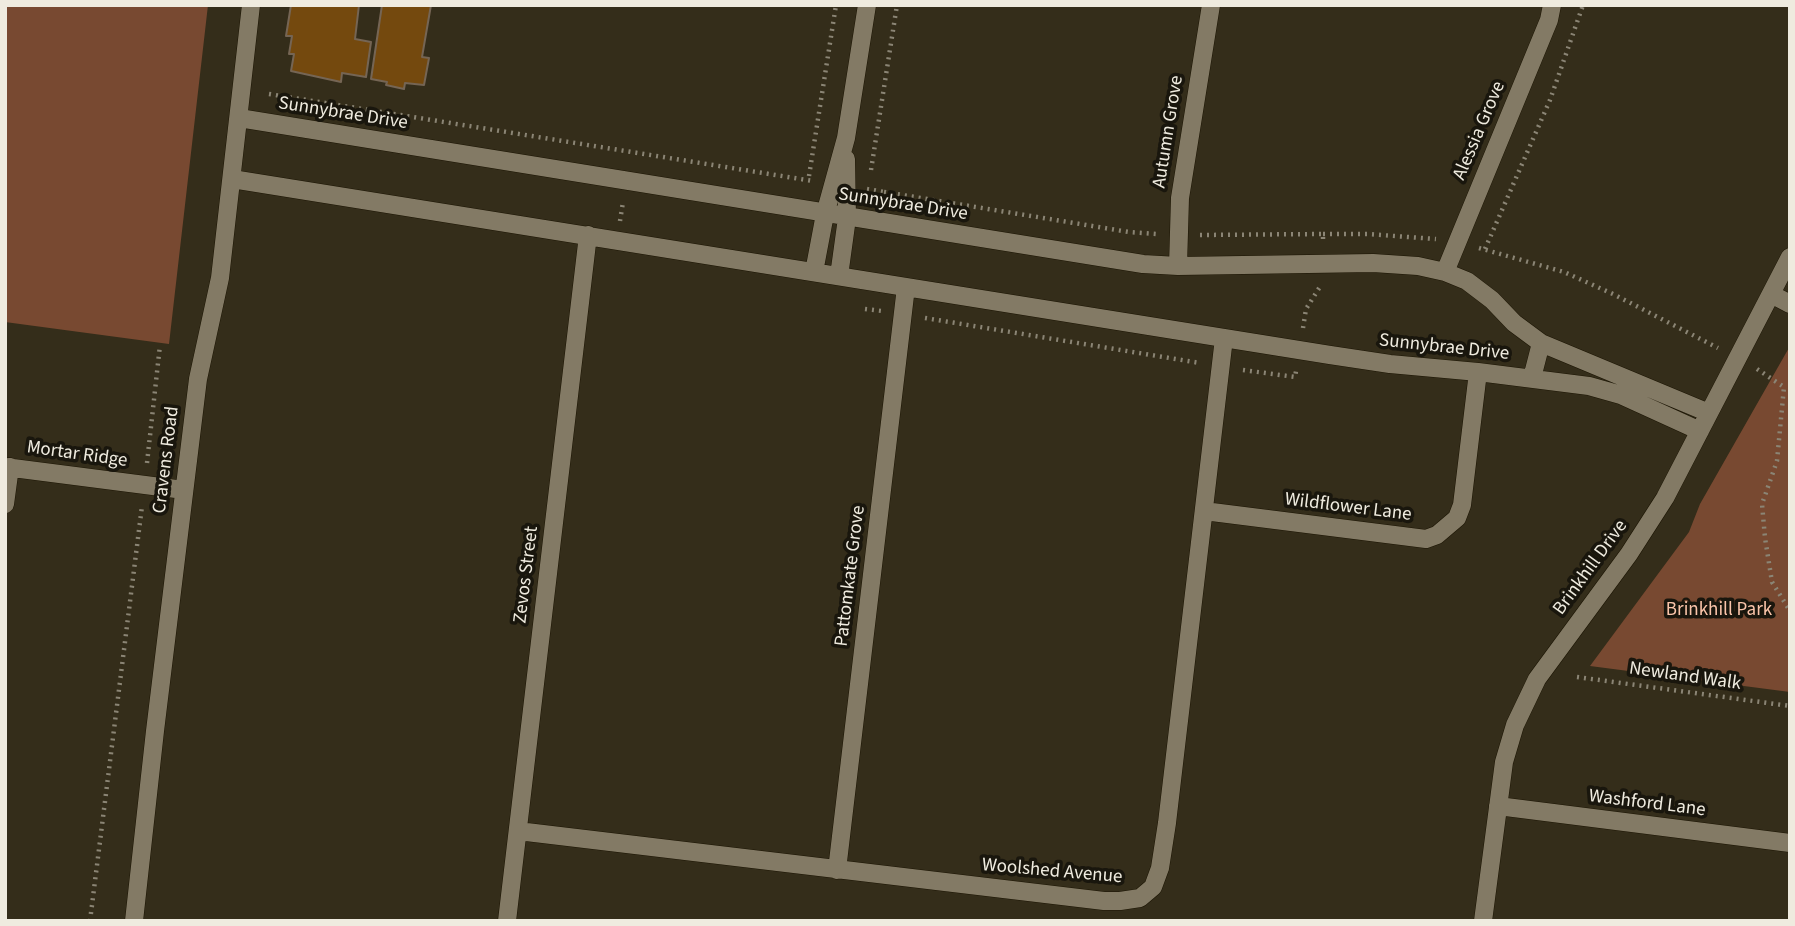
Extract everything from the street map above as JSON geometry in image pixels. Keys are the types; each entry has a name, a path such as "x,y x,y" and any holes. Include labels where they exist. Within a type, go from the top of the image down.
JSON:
{"street":[{"name":"Cravens Road","path":"134,921 199,369 220,278 251,5"},
{"path":"814,272 825,214 846,138 867,5"},
{"name":"Autumn Grove","path":"1178,266 1180,198 1211,5"},
{"name":"Alessia Grove","path":"1445,272 1549,20 1552,5"},
{"name":"Sunnybrae Drive","path":"239,118 1143,264 1178,266 1322,263 1418,266 1445,272 1467,281 1492,300 1514,323 1542,343 1709,413"},
{"path":"839,276 847,218 846,138"},
{"name":"Sunnybrae Drive","path":"232,179 1390,364 1589,386 1621,395 1700,431"},
{"name":"Zevos Street","path":"507,921 588,235"},
{"name":"Brinkhill Drive","path":"1483,921 1504,762 1515,725 1537,679 1629,554 1665,498 1790,257"},
{"name":"Pattomkate Grove","path":"837,870 906,287"},
{"path":"1770,294 1790,304"},
{"name":"Woolshed Avenue","path":"518,831 1104,901 1140,898 1153,887 1160,868 1167,823 1224,338"},
{"name":"Sunnybrae Drive","path":"1532,378 1542,343"},
{"name":"Wildflower Lane","path":"1204,511 1426,539 1437,536 1457,518 1462,505 1478,372"},
{"path":"5,504 8,467"},
{"name":"Mortar Ridge","path":"8,467 184,490"},
{"name":"Washford Lane","path":"1498,806 1790,844"}],"path":[{"path":"269,94 809,180 836,5"},
{"path":"868,189 897,5"},
{"path":"1485,249 1550,100 1583,5"},
{"path":"620,228 624,190"},
{"path":"884,192 1129,232 1178,235 1367,233 1436,239 1485,249 1564,272 1698,337"},
{"path":"1322,263 1323,234"},
{"path":"148,456 160,345"},
{"path":"1737,359 1760,370 1784,387 1790,399"},
{"path":"1784,387 1777,461 1762,503 1772,582 1790,611"},
{"path":"90,921 141,517"},
{"name":"Newland Walk","path":"1577,677 1790,706"}],"green space":[{"path":"5,5 208,5 169,344 5,322"},
{"name":"Brinkhill Park","path":"1790,346 1790,692 1590,666 1689,532 1700,504"}],"building":[{"path":"291,5 359,5 355,39 371,42 366,77 342,73 341,82 291,71 294,54 289,54 292,36 286,36"},
{"path":"382,5 431,5 422,57 429,58 424,85 405,83 404,89 371,79"}]}
